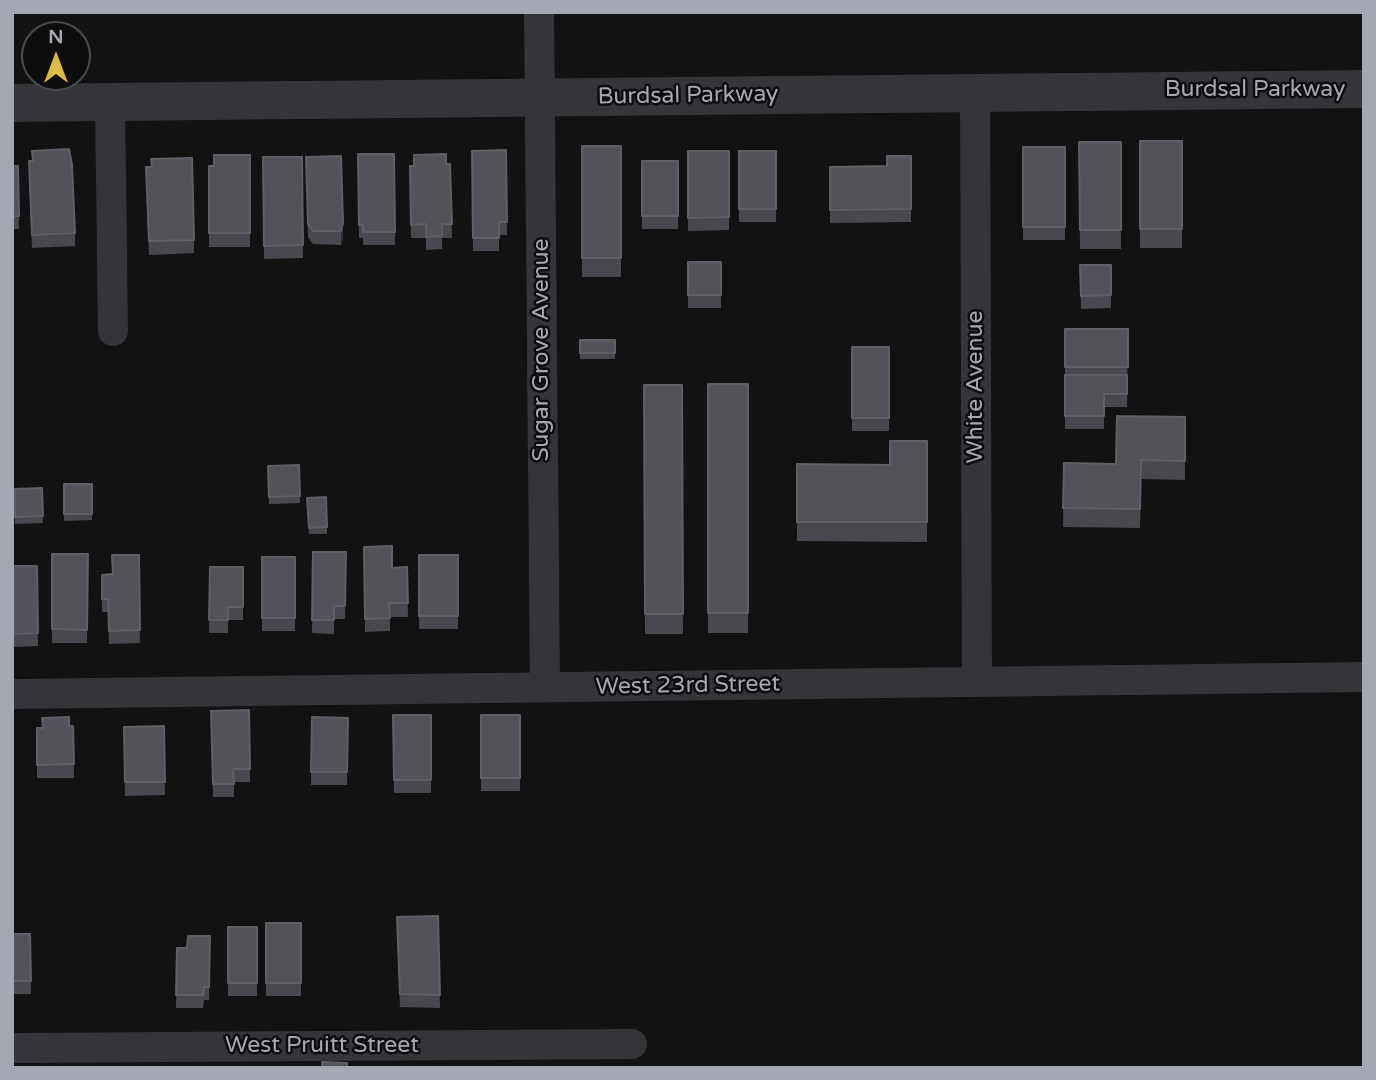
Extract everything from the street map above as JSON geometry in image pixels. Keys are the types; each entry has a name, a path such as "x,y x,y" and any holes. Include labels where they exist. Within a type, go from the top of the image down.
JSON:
{"street":[{"name":"Sugar Grove Avenue","path":"539,12 545,687"},
{"name":"Burdsal Parkway","path":"12,103 1364,89"},
{"name":"White Avenue","path":"975,93 977,682"},
{"path":"110,102 113,331"},
{"name":"West 23rd Street","path":"12,694 1364,677"},
{"name":"West Pruitt Street","path":"12,1048 632,1044"}],"building":[{"path":"1140,141 1182,141 1182,229 1140,229"},
{"path":"1079,142 1121,142 1121,230 1080,230"},
{"path":"582,146 621,146 621,258 582,258"},
{"path":"1023,147 1065,147 1065,227 1023,227"},
{"path":"69,149 75,233 32,235 29,161 33,161 32,151"},
{"path":"506,150 507,222 499,222 499,238 473,238 472,151"},
{"path":"688,151 729,151 729,217 688,218"},
{"path":"739,151 776,151 776,209 739,209"},
{"path":"358,154 394,154 395,232 363,232 363,225 359,225"},
{"path":"446,154 446,164 450,164 452,224 442,224 442,236 426,237 426,224 411,225 410,166 414,166 414,155"},
{"path":"214,155 250,155 250,233 209,233 209,166 214,166"},
{"path":"341,156 341,231 313,231 308,224 306,157"},
{"path":"887,156 911,156 911,209 830,210 830,167 887,166"},
{"path":"263,157 302,157 303,245 264,246"},
{"path":"192,158 194,240 149,241 146,167 152,167 151,159"},
{"path":"642,161 678,161 678,216 642,216"},
{"path":"12,166 18,166 19,216 12,216"},
{"path":"688,262 721,262 721,295 688,295"},
{"path":"1080,265 1111,265 1111,295 1081,296"},
{"path":"1065,329 1128,329 1128,367 1065,367"},
{"path":"580,340 615,340 615,353 580,353"},
{"path":"852,347 889,347 889,418 852,418"},
{"path":"1065,375 1127,375 1127,394 1104,394 1104,416 1065,416"},
{"path":"708,384 748,384 748,613 708,613"},
{"path":"644,385 682,385 683,614 645,614"},
{"path":"1117,416 1185,417 1185,461 1141,460 1140,509 1063,508 1064,463 1116,464"},
{"path":"890,441 927,441 927,522 797,522 797,464 890,465"},
{"path":"299,465 300,496 269,497 268,466"},
{"path":"64,484 92,484 92,514 64,514"},
{"path":"42,488 43,516 15,517 14,489"},
{"path":"326,497 327,527 309,528 307,498"},
{"path":"392,546 392,568 407,567 408,603 389,603 390,618 365,619 364,547"},
{"path":"313,552 346,552 345,606 334,606 334,620 312,620"},
{"path":"52,554 88,554 87,630 52,629"},
{"path":"112,555 139,555 140,630 109,631 108,599 102,599 102,575 113,574"},
{"path":"419,555 458,555 458,616 419,616"},
{"path":"262,557 295,557 295,618 262,618"},
{"path":"12,566 37,566 38,633 12,634"},
{"path":"210,567 243,567 243,607 228,607 228,620 209,620"},
{"path":"249,710 250,769 233,769 234,784 213,784 211,711"},
{"path":"393,715 431,715 431,780 394,780"},
{"path":"481,715 520,715 520,778 481,778"},
{"path":"69,717 69,726 73,726 74,764 37,765 37,728 43,728 42,718"},
{"path":"312,717 348,718 347,772 311,772"},
{"path":"164,726 165,782 125,782 124,727"},
{"path":"438,916 440,995 400,994 397,917"},
{"path":"266,923 301,923 301,983 266,983"},
{"path":"228,927 257,927 257,983 228,983"},
{"path":"12,934 30,934 31,981 12,981"},
{"path":"188,936 210,936 209,987 204,987 203,995 176,995 177,948 187,948"},
{"path":"322,1062 347,1063 347,1068 322,1068"}]}
